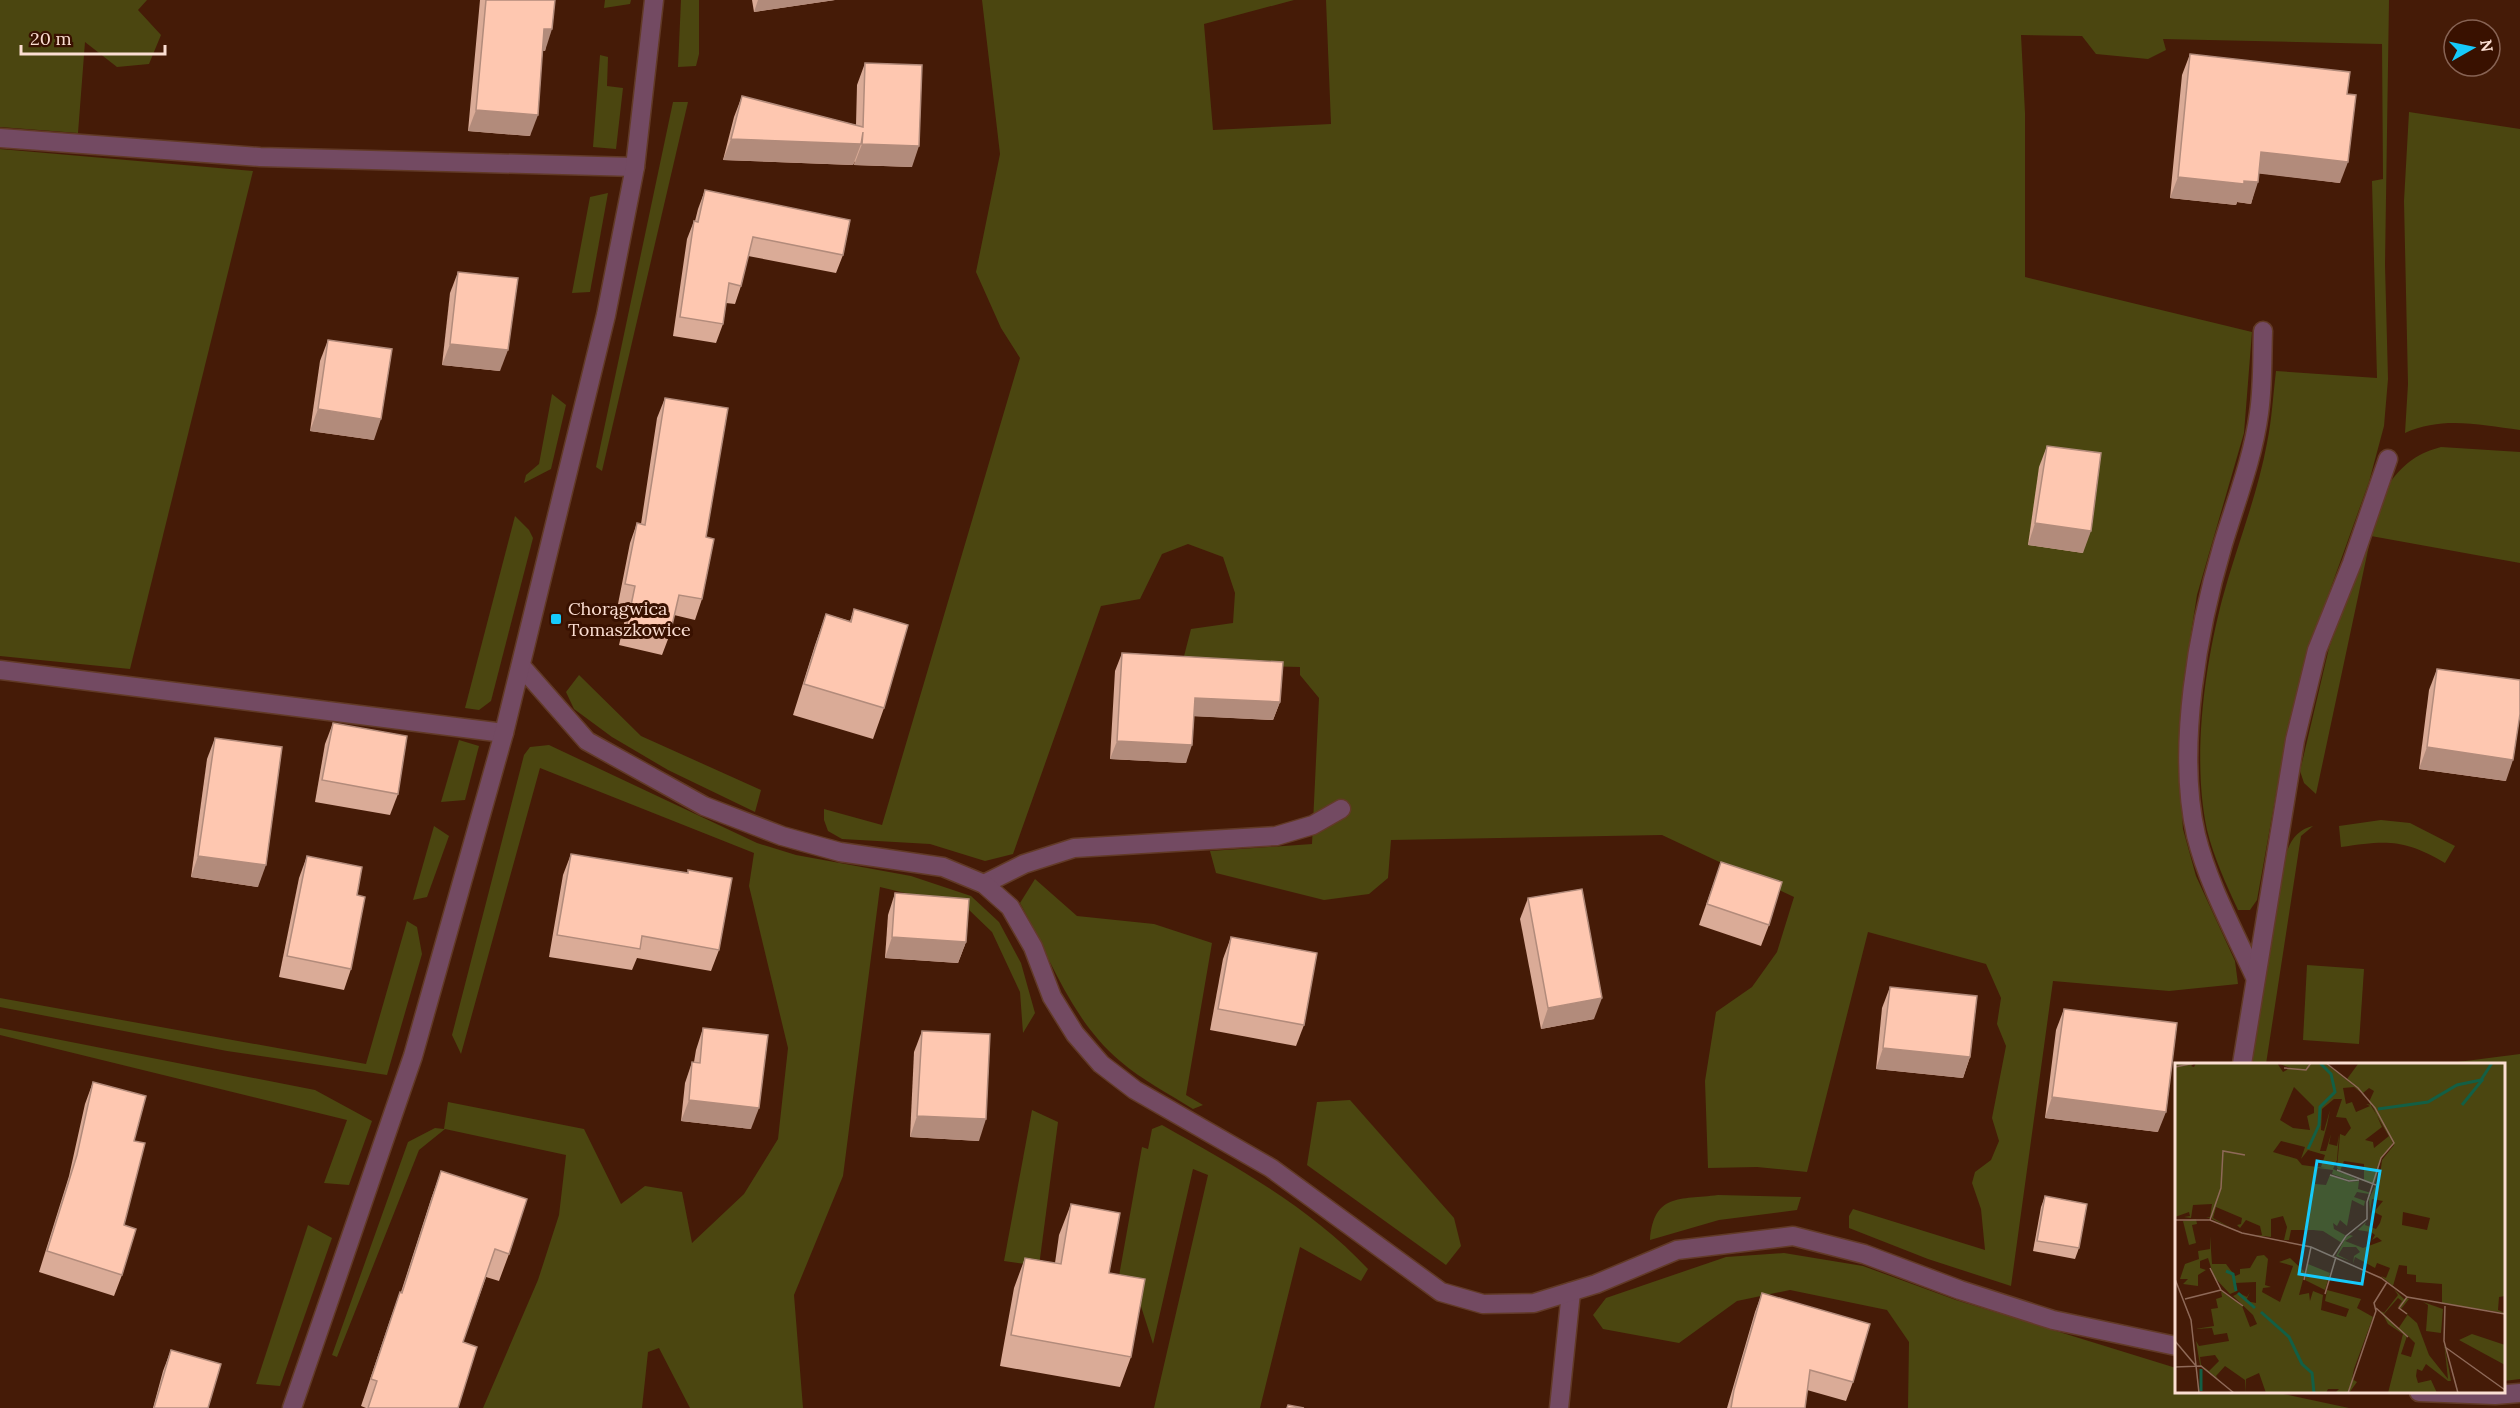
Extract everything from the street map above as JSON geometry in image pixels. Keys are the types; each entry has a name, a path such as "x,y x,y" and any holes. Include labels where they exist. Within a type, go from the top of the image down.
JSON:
{"street":[{"path":"292,1408 406,1078 504,733 606,315 635,167 654,0"},
{"path":"0,138 260,157 635,167"},
{"path":"2255,977 2209,873 2196,834 2188,766 2193,697 2204,619 2246,472 2259,412 2263,331"},
{"path":"2242,1063 2295,740 2314,662 2388,459"},
{"path":"521,666 586,741 704,806 782,836 840,852 944,867 984,884 1010,907 1033,947 1052,997 1075,1034 1101,1064 1135,1090 1271,1168 1441,1292 1483,1304 1534,1303 1596,1284 1677,1250 1793,1236 1864,1254 1960,1290 2053,1320 2175,1346"},
{"path":"0,670 504,733"},
{"path":"984,884 1024,864 1074,848 1276,836 1313,825 1341,809"},
{"path":"1559,1408 1571,1292"},
{"path":"2444,1393 2495,1395 2520,1393"}],"shaded area":[{"path":"0,0 147,0 138,10 161,35 149,64 117,67 85,42 78,133 0,127"},
{"path":"605,0 631,0 630,4 604,8"},
{"path":"681,0 699,0 699,54 696,66 678,67"},
{"path":"982,0 1294,0 1204,24 1213,130 1331,124 1326,0 2389,0 2385,265 2388,379 2384,426 2369,482 2307,654 2289,722 2257,900 2250,910 2238,910 2217,861 2207,830 2200,774 2205,685 2222,600 2263,463 2276,371 2377,378 2372,181 2383,179 2382,44 2163,39 2166,50 2148,59 2096,54 2082,36 2021,35 2025,113 2025,277 2252,332 2244,433 2197,595 2184,678 2178,756 2183,829 2196,876 2235,961 2238,984 2169,991 2053,981 2011,1286 1928,1259 1849,1228 1849,1216 1853,1209 1985,1250 1981,1209 1972,1183 1975,1172 1991,1160 1999,1141 1992,1118 2006,1046 1997,1024 2001,998 1986,964 1868,932 1807,1172 1757,1167 1708,1168 1705,1081 1716,1012 1752,987 1777,952 1794,897 1662,835 1391,840 1388,878 1369,894 1324,900 1216,873 1210,851 1312,844 1319,698 1300,675 1300,667 1182,664 1191,629 1233,623 1235,593 1223,557 1188,544 1162,554 1140,599 1101,606 1013,854 985,861 930,844 842,839 828,831 824,820 824,809 882,825 1020,358 1001,328 976,272 1000,154"},
{"path":"600,55 608,57 607,86 623,88 616,149 593,147"},
{"path":"673,102 688,102 602,471 596,467"},
{"path":"2409,112 2520,129 2520,430 2448,423 2405,433 2408,384 2404,201"},
{"path":"0,149 253,171 130,669 0,656"},
{"path":"608,193 590,292 572,293 590,197"},
{"path":"552,394 566,405 551,469 524,483 526,475 539,464"},
{"path":"2441,447 2520,452 2520,563 2371,536 2316,794 2304,783 2300,771 2329,648 2391,481 2413,459"},
{"path":"515,516 529,530 533,538 491,701 479,710 465,708"},
{"path":"579,675 641,736 761,790 755,812 668,770 612,737 574,709 566,692"},
{"path":"459,740 479,746 465,800 441,802"},
{"path":"549,745 757,843 796,855 911,876 971,896 999,922 1021,963 1035,1013 1023,1033 1020,992 992,932 967,908 880,887 843,1176 794,1295 803,1408 690,1408 659,1348 648,1352 642,1408 483,1408 538,1280 559,1215 566,1155 445,1129 419,1150 337,1357 332,1355 408,1142 435,1128 444,1129 448,1102 584,1129 621,1204 645,1186 682,1192 692,1243 744,1194 778,1139 788,1048 749,886 754,853 540,768 461,1054 452,1035 524,755 530,747"},
{"path":"2381,820 2410,823 2455,846 2445,863 2418,849 2395,843 2341,847 2339,826"},
{"path":"434,826 449,836 427,897 413,900"},
{"path":"2313,826 2301,836 2266,1063 2251,1063 2286,854 2295,836"},
{"path":"1035,879 1077,916 1154,924 1212,943 1186,1095 1203,1105 1193,1109 1137,1074 1103,1045 1088,1027 1063,987 1020,903"},
{"path":"407,921 417,927 422,954 387,1075 227,1051 0,1007 0,998 366,1064"},
{"path":"2307,965 2364,969 2359,1044 2303,1040"},
{"path":"0,1028 315,1090 372,1121 349,1185 324,1183 347,1120 0,1035"},
{"path":"2520,1054 2520,1379 2505,1381 2505,1063 2450,1063"},
{"path":"1350,1100 1454,1218 1461,1246 1446,1265 1307,1165 1317,1102"},
{"path":"1032,1110 1058,1122 1039,1266 1004,1261"},
{"path":"1162,1125 1271,1189 1321,1226 1368,1269 1361,1281 1300,1247 1260,1408 1154,1408 1208,1175 1193,1169 1153,1344 1139,1300 1119,1276 1142,1147 1148,1149 1152,1129"},
{"path":"1718,1195 1801,1197 1797,1210 1719,1220 1650,1240 1652,1225 1663,1206 1680,1199"},
{"path":"308,1225 332,1238 280,1386 256,1384"},
{"path":"1784,1253 1863,1266 1956,1300 2175,1368 2175,1393 2279,1393 2349,1408 1908,1408 1909,1342 1887,1310 1790,1290 1737,1301 1679,1343 1603,1329 1593,1315 1606,1298 1726,1257"}],"building":[{"path":"486,0 555,0 552,29 544,29 538,115 476,110"},
{"path":"2190,54 2350,72 2347,94 2356,95 2348,162 2261,152 2258,182 2244,181 2244,184 2178,177"},
{"path":"865,63 922,65 919,146 862,144 863,132 861,144 731,139 742,96 863,127"},
{"path":"705,190 850,220 843,255 753,237 741,286 729,283 723,324 680,317 694,221 698,222"},
{"path":"458,272 518,278 508,350 450,344"},
{"path":"328,340 392,349 381,419 318,409"},
{"path":"665,398 728,408 706,537 714,539 702,599 679,595 670,634 627,625 635,586 625,584 637,523 645,525"},
{"path":"2047,446 2101,453 2091,531 2035,523"},
{"path":"854,609 908,625 884,708 804,684 826,614 851,622"},
{"path":"1122,653 1283,662 1280,702 1195,698 1192,745 1117,741"},
{"path":"2437,669 2520,680 2520,714 2513,760 2427,747"},
{"path":"333,723 407,736 398,794 322,780"},
{"path":"215,738 282,747 266,865 198,856"},
{"path":"571,854 732,878 719,950 642,936 640,949 557,935"},
{"path":"307,856 362,867 357,895 365,897 351,969 287,956"},
{"path":"1721,862 1782,882 1769,925 1707,904"},
{"path":"1582,889 1602,998 1548,1008 1528,898"},
{"path":"895,893 969,899 966,942 892,937"},
{"path":"1231,937 1317,953 1304,1025 1218,1009"},
{"path":"1890,987 1977,996 1970,1057 1883,1048"},
{"path":"2064,1009 2177,1023 2166,1112 2052,1097"},
{"path":"703,1028 768,1035 759,1108 689,1100 692,1062 700,1063"},
{"path":"922,1031 990,1034 986,1119 917,1116"},
{"path":"93,1082 146,1096 134,1141 145,1143 124,1225 136,1229 122,1275 47,1251 77,1155"},
{"path":"441,1171 527,1199 509,1254 495,1249 463,1342 477,1347 458,1408 368,1408 377,1381 371,1379 400,1292 402,1293"},
{"path":"2045,1196 2087,1204 2079,1248 2037,1241"},
{"path":"1071,1204 1120,1213 1109,1273 1145,1279 1131,1357 1011,1335 1025,1258 1061,1264"},
{"path":"1762,1293 1870,1324 1853,1382 1810,1370 1805,1408 1731,1408"},
{"path":"171,1350 221,1364 208,1408 154,1408"},
{"path":"1288,1405 1304,1408 1287,1408"}],"place":[{"name":"Chorągwica Tomaszkowice","path":"556,619"}]}
